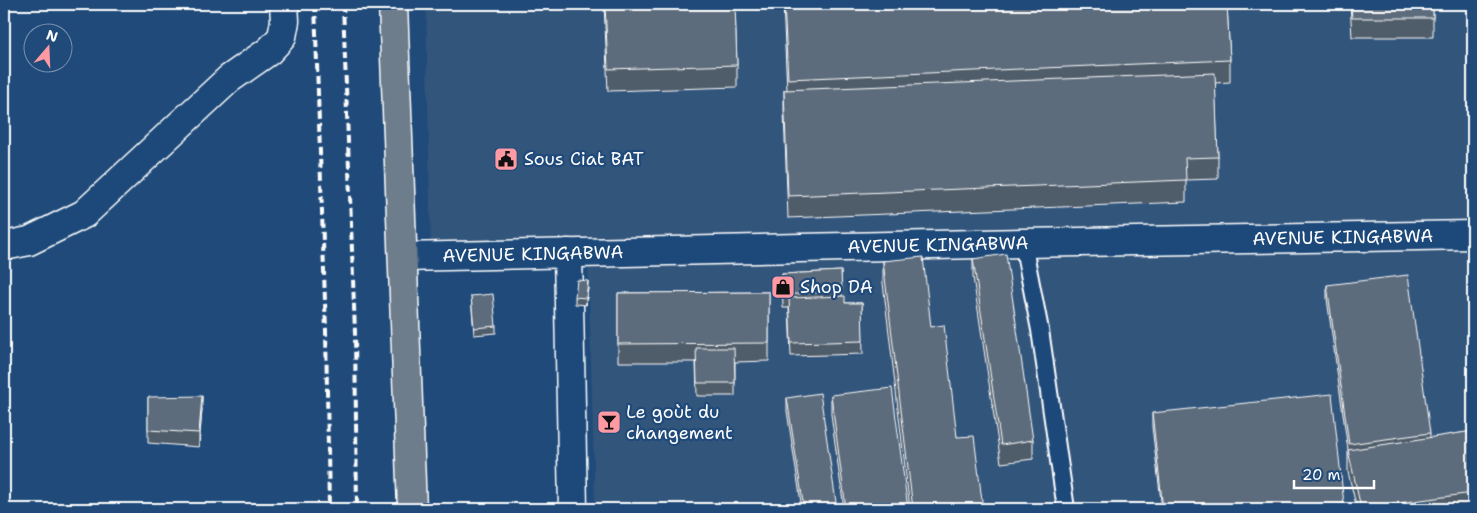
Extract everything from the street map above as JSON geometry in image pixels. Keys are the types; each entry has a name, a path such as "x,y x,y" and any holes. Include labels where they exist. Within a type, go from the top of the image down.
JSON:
{"main road":[{"path":"393,4 412,509"}],"street":[{"path":"4,246 28,241 84,214 229,79 269,51 282,37 285,22 284,4"},
{"name":"AVENUE KINGABWA","path":"403,257 1473,235"},
{"path":"568,254 573,509"}],"lane":[{"path":"1024,243 1040,330 1066,509"}],"shaded area":[{"path":"426,4 1473,4 1473,509 595,509 588,254 431,259"}],"building":[{"path":"605,4 735,4 737,65 608,69"},
{"path":"784,4 1227,4 1230,60 788,79"},
{"path":"1351,4 1433,4 1433,18 1352,18"},
{"path":"1215,73 1218,157 1185,158 1186,180 788,196 784,90"},
{"path":"1006,254 1033,440 1001,445 973,259"},
{"path":"923,257 931,327 944,325 957,437 974,436 983,509 913,509 883,261"},
{"path":"841,271 842,291 783,295 782,274"},
{"path":"1408,275 1430,433 1349,444 1327,285"},
{"path":"577,280 588,281 586,298 575,297"},
{"path":"769,292 769,343 618,344 618,293"},
{"path":"493,294 496,326 474,328 471,296"},
{"path":"845,296 845,303 862,303 863,341 791,343 789,298"},
{"path":"696,348 734,348 735,383 697,383"},
{"path":"892,388 908,509 846,509 831,395"},
{"path":"820,393 837,509 804,509 787,398"},
{"path":"1332,394 1344,504 1292,509 1163,509 1152,413"},
{"path":"202,396 199,433 148,430 148,397"},
{"path":"1473,431 1473,493 1361,508 1348,450"}],"railway":[{"path":"315,4 326,331 329,509"},
{"path":"343,4 355,333 357,509"}],"place":[{"name":"Sous Ciat BAT","path":"506,159"},
{"name":"Shop DA","path":"783,287"},
{"name":"Le goùt du changement","path":"609,422"}]}
